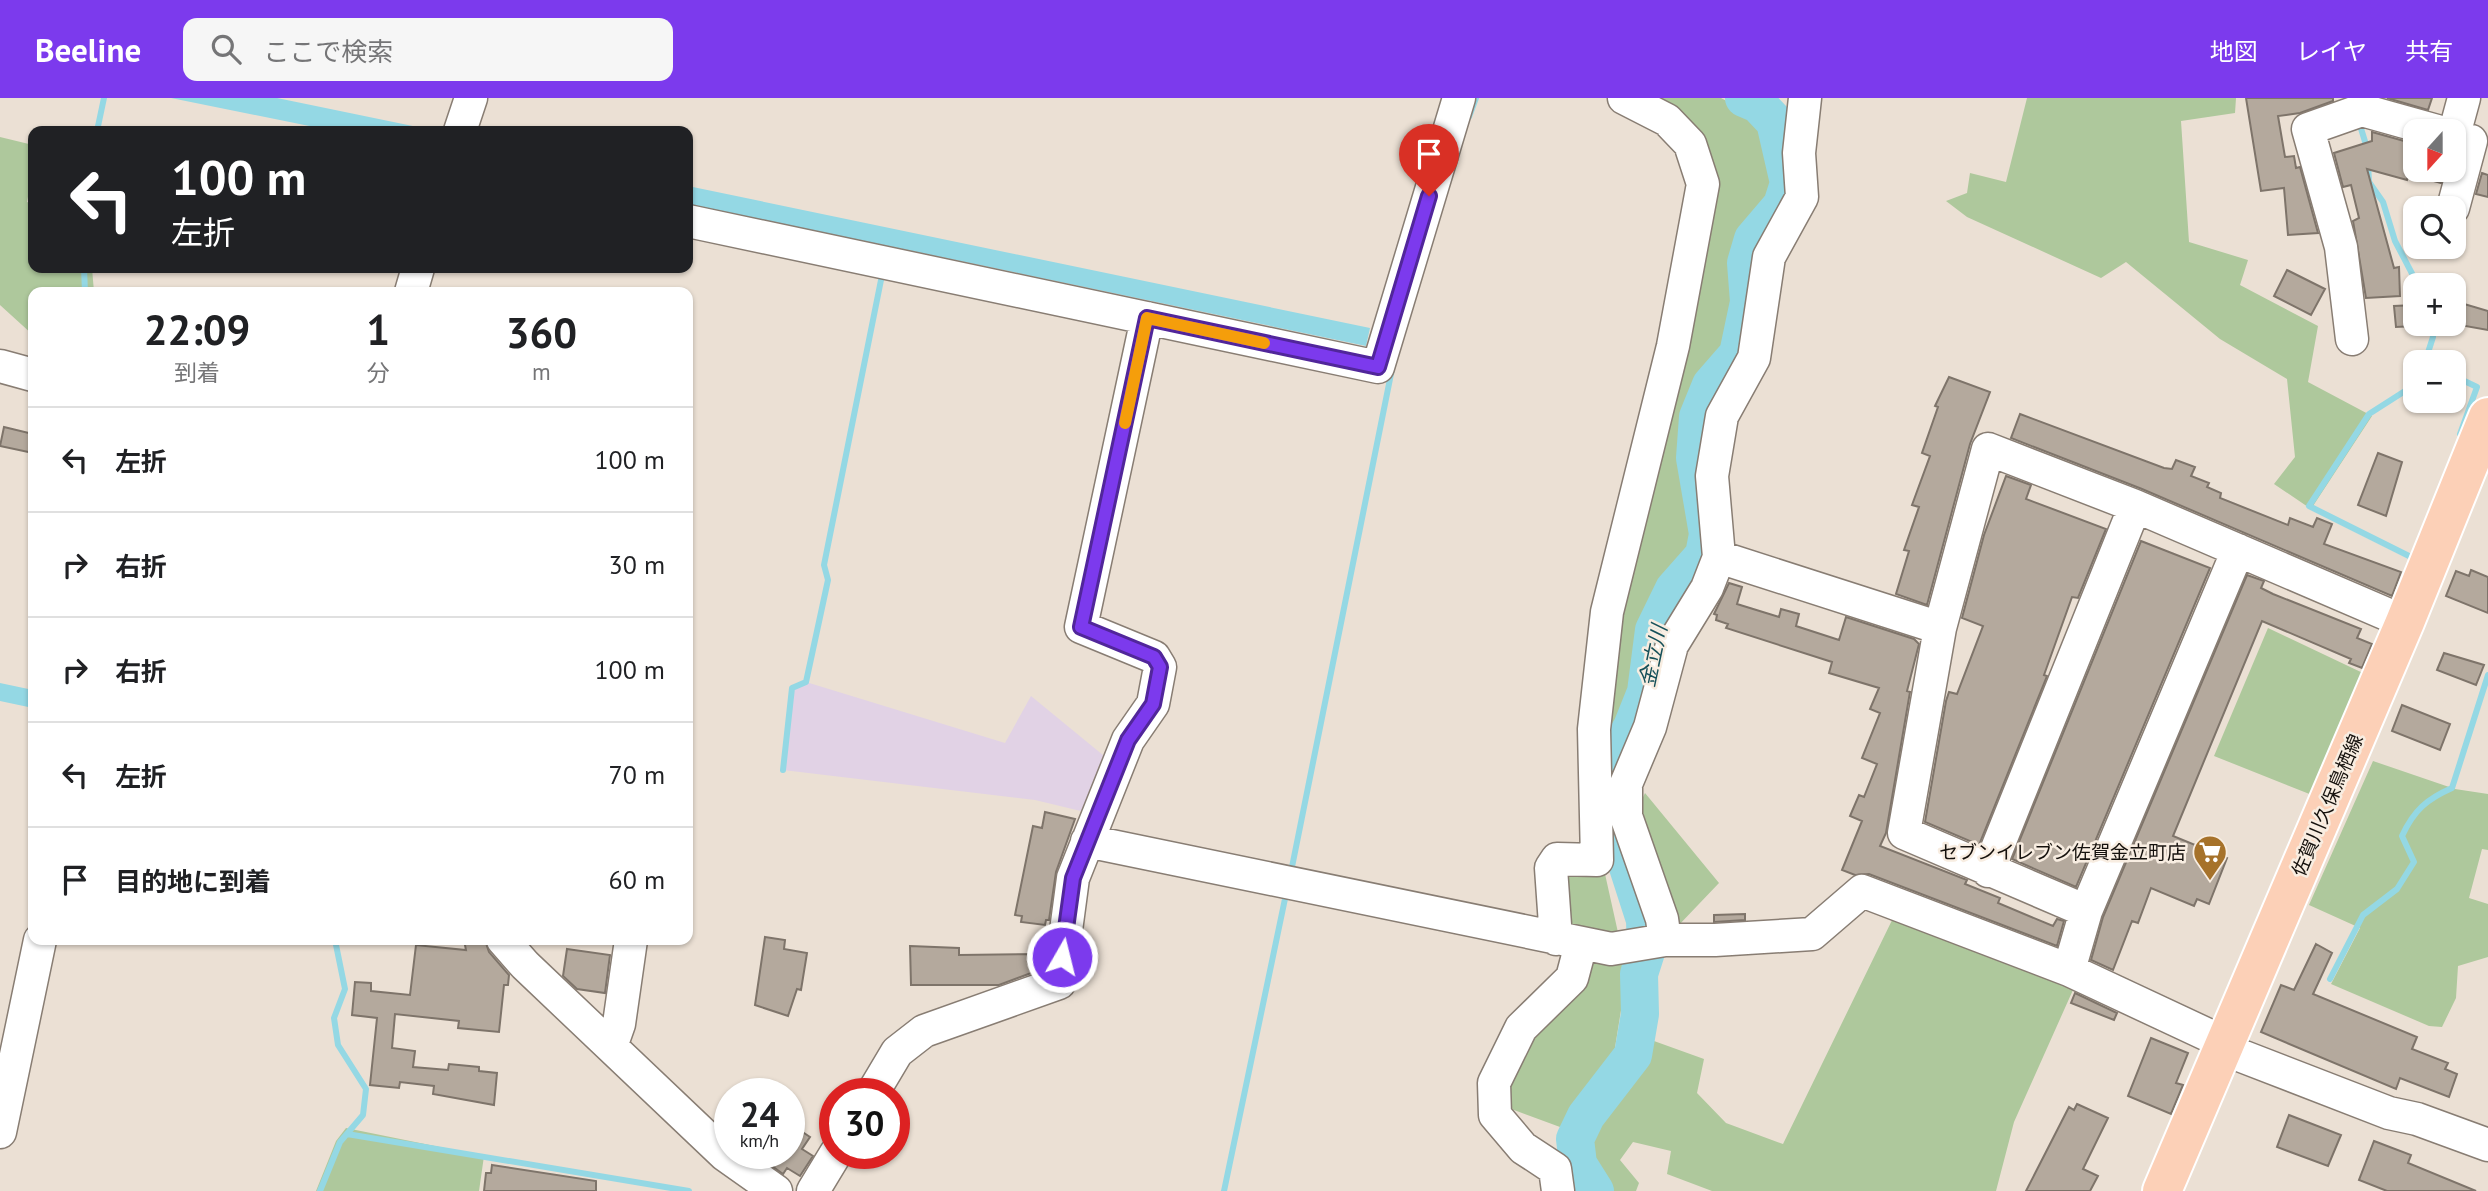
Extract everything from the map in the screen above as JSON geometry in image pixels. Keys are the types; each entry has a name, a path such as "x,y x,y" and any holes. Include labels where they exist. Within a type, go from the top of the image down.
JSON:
{"main road":[{"name":"佐賀川久保鳥栖線","path":"2162,1191 2405,622 2488,418"}],"street":[{"path":"462,126 471,98"},
{"path":"693,222 1378,367 1458,98"},
{"path":"1558,1191 1555,1169 1523,1148 1495,1115 1494,1083 1521,1028 1572,978 1568,941 1550,868 1557,859 1597,860 1594,729 1606,612 1673,346 1703,184 1690,144 1667,120 1624,98"},
{"path":"1665,940 1662,919 1626,816 1626,784 1650,727 1672,645 1707,588 1719,557 1712,476 1722,416 1754,358 1769,257 1802,197 1799,153 1805,98"},
{"path":"2464,98 2465,119"},
{"path":"2352,339 2341,247 2308,129 2362,110 2403,121"},
{"path":"882,1078 897,1052 924,1031 1059,983 1073,878 1128,740 1153,704 1160,667 1154,657 1081,627 1147,318"},
{"path":"0,366 28,374"},
{"path":"2086,911 1903,834 1940,628 1987,449 2135,506 2405,622"},
{"path":"1988,871 2135,506"},
{"path":"2069,970 2086,911 2238,550"},
{"path":"1719,557 1940,628"},
{"path":"1087,841 1611,949 1665,940 1812,934 1861,891 2069,970 2225,1043 2239,1055 2389,1113 2417,1119 2488,1145"},
{"path":"0,1132 39,945"},
{"path":"507,945 525,965 725,1155 776,1191"},
{"path":"611,1044 619,1024 630,945"},
{"path":"813,1191 826,1169"}],"shaded area":[{"path":"806,682 1005,743 1031,696 1109,760 1089,813 1035,800 783,770 792,688"}],"green space":[{"path":"1641,98 1721,98 1762,120 1778,196 1737,248 1740,304 1730,348 1705,377 1685,434 1694,551 1650,615 1632,710 1601,753 1611,615 1711,185"},
{"path":"2027,98 2236,98 2235,113 2181,121 2189,242 2248,260 2240,285 2318,326 2308,382 2372,416 2311,509 2274,484 2295,457 2287,379 2220,339 2126,262 2101,278 1967,217 1946,201 1967,193 1970,173 2006,182"},
{"path":"0,137 28,144 28,273 92,273 94,287 28,287 28,330 0,305"},
{"path":"2268,628 2365,674 2312,795 2214,756"},
{"path":"2373,761 2455,789 2488,794 2488,850 2482,849 2469,898 2488,904 2488,957 2458,966 2456,998 2442,1027 2429,1026 2331,984 2360,928 2309,905"},
{"path":"1645,793 1719,883 1677,927 1635,814"},
{"path":"1564,866 1605,874 1627,973 1613,1060 1560,1127 1498,1104 1528,1039 1585,984 1564,931"},
{"path":"1896,912 2077,981 2014,1122 1996,1191 1712,1191 1667,1174 1671,1151 1633,1142 1620,1160 1639,1183 1636,1191 1609,1191 1607,1179 1587,1149 1598,1125 1631,1088 1654,1041 1704,1059 1697,1093 1726,1123 1783,1144"},
{"path":"346,1128 484,1156 479,1191 316,1191 336,1141"}],"water":[{"path":"171,98 277,98 413,126 309,126"},
{"path":"693,187 1370,328 1366,346 693,205"},
{"path":"0,683 28,689 28,707 0,701"}],"building":[{"path":"2246,98 2333,98 2333,101 2300,113 2278,116 2285,157 2294,156 2296,168 2300,167 2318,233 2288,235 2284,188 2261,191"},
{"path":"2387,98 2432,98 2428,110"},
{"path":"2372,132 2403,141 2403,179 2367,169 2394,268 2399,267 2400,296 2366,298 2353,221 2359,218 2351,185 2343,187 2334,153 2372,141"},
{"path":"2482,173 2488,175 2488,197 2476,194"},
{"path":"2287,270 2325,289 2311,315 2274,296"},
{"path":"2466,305 2488,311 2488,330 2466,326"},
{"path":"2394,306 2403,306 2403,327 2396,327"},
{"path":"1949,377 1990,392 1970,444 1927,605 1896,594 1909,551 1904,550 1919,507 1912,505 1930,456 1922,453 1938,407 1935,406"},
{"path":"2020,414 2164,468 2172,469 2176,460 2195,467 2191,476 2209,483 2207,487 2221,493 2220,498 2288,525 2290,518 2313,527 2317,518 2332,524 2324,544 2401,572 2392,596 2142,489 2011,438"},
{"path":"4,427 28,433 28,452 0,446"},
{"path":"2378,453 2402,462 2386,516 2358,505"},
{"path":"2006,476 2031,485 2026,499 2106,529 2078,598 2072,597 2044,675 2047,676 1979,845 1925,822 1946,701 1949,692 1957,694 1983,626 1962,618 1984,535"},
{"path":"2141,541 2210,568 2076,887 2012,859"},
{"path":"2471,570 2488,577 2488,613 2446,596 2456,571 2469,576"},
{"path":"2247,575 2264,581 2261,588 2273,594 2361,629 2357,638 2372,644 2362,668 2349,663 2351,659 2262,621 2173,836 2227,858 2209,904 2197,899 2194,906 2151,888 2138,923 2132,921 2113,970 2091,960 2103,917"},
{"path":"1729,583 1742,587 1737,604 1779,617 1781,609 1799,614 1796,626 1839,640 1846,617 1914,639 1919,644 1907,691 1910,692 1886,833 1880,846 1967,880 1965,884 2000,898 1998,903 2053,926 2057,919 2064,921 2057,946 1869,874 1855,875 1842,870 1862,821 1850,816 1859,795 1864,797 1877,764 1862,758 1880,713 1870,709 1879,688 1829,673 1832,662 1726,628 1728,624 1716,620 1717,615 1714,614"},
{"path":"2444,653 2484,665 2476,685 2437,670"},
{"path":"2402,705 2450,724 2440,750 2392,731"},
{"path":"1045,812 1075,819 1056,872 1049,920 1046,920 1045,925 1021,922 1022,916 1015,915 1033,826 1042,828"},
{"path":"1745,914 1745,920 1714,922 1714,915"},
{"path":"765,937 785,940 784,949 807,953 801,990 797,989 788,1016 755,1005"},
{"path":"2316,944 2332,953 2313,994 2417,1037 2412,1049 2448,1063 2445,1069 2457,1074 2449,1097 2400,1078 2396,1089 2261,1032 2281,985 2294,990"},
{"path":"416,945 466,950 465,945 487,945 489,952 509,975 508,985 504,985 499,1032 458,1028 459,1021 395,1014 392,1048 415,1051 413,1067 448,1070 449,1064 479,1067 479,1071 497,1073 494,1105 433,1094 434,1086 400,1082 399,1088 370,1085 377,1018 352,1015 355,982 371,983 371,991 410,995"},
{"path":"910,946 959,948 959,955 1044,954 1042,969 999,985 911,985"},
{"path":"567,949 610,955 605,993 577,989 563,976"},
{"path":"2075,993 2117,1013 2114,1020 2071,1003"},
{"path":"2151,1038 2188,1053 2176,1083 2183,1085 2171,1114 2128,1096"},
{"path":"2077,1104 2108,1118 2083,1169 2098,1176 2090,1191 2026,1191 2069,1107 2074,1110"},
{"path":"2289,1115 2341,1135 2328,1166 2277,1147"},
{"path":"2374,1141 2411,1155 2408,1163 2476,1191 2387,1191 2359,1180"},
{"path":"805,1151 813,1156 805,1168"},
{"path":"492,1165 596,1181 596,1191 484,1191 486,1173 491,1173"},
{"path":"789,1169 805,1169 800,1176"}],"waterway":[{"path":"98,126 104,98"},
{"path":"1469,117 1476,98"},
{"name":"金立川","path":"1595,1191 1578,1164 1575,1139 1586,1116 1633,1055 1640,1014 1639,974 1646,952 1645,920 1606,799 1611,763 1632,727 1646,692 1654,630 1674,589 1704,555 1708,534 1695,458 1698,417 1711,385 1738,354 1749,302 1746,263 1753,239 1782,205 1789,183 1775,122 1758,104 1744,98"},
{"path":"2359,122 2367,148"},
{"path":"2368,163 2369,182 2383,202 2395,241 2412,273"},
{"path":"84,273 85,287"},
{"path":"783,770 792,688 806,682 828,580 824,565 882,275"},
{"path":"2429,350 2433,336"},
{"path":"1291,872 1392,369"},
{"path":"2460,434 2477,387 2466,382"},
{"path":"2403,392 2369,414 2309,506 2409,556"},
{"path":"2330,979 2363,915 2397,889 2414,862 2402,836 2422,806 2452,788 2488,675"},
{"path":"1224,1191 1286,894"},
{"path":"320,1191 340,1142 363,1115 366,1089 338,1045 334,1018 345,989 336,945"},
{"path":"347,1134 689,1191"}],"slow traffic":[{"path":"1125,423 1147,318 1264,343"}],"place":[{"name":"セブンイレブン佐賀金立町店","path":"2210,882"}],"route":[{"path":"1062,957 1073,878 1128,740 1153,704 1160,667 1154,657 1081,627 1147,318 1378,367 1429,196"}]}
